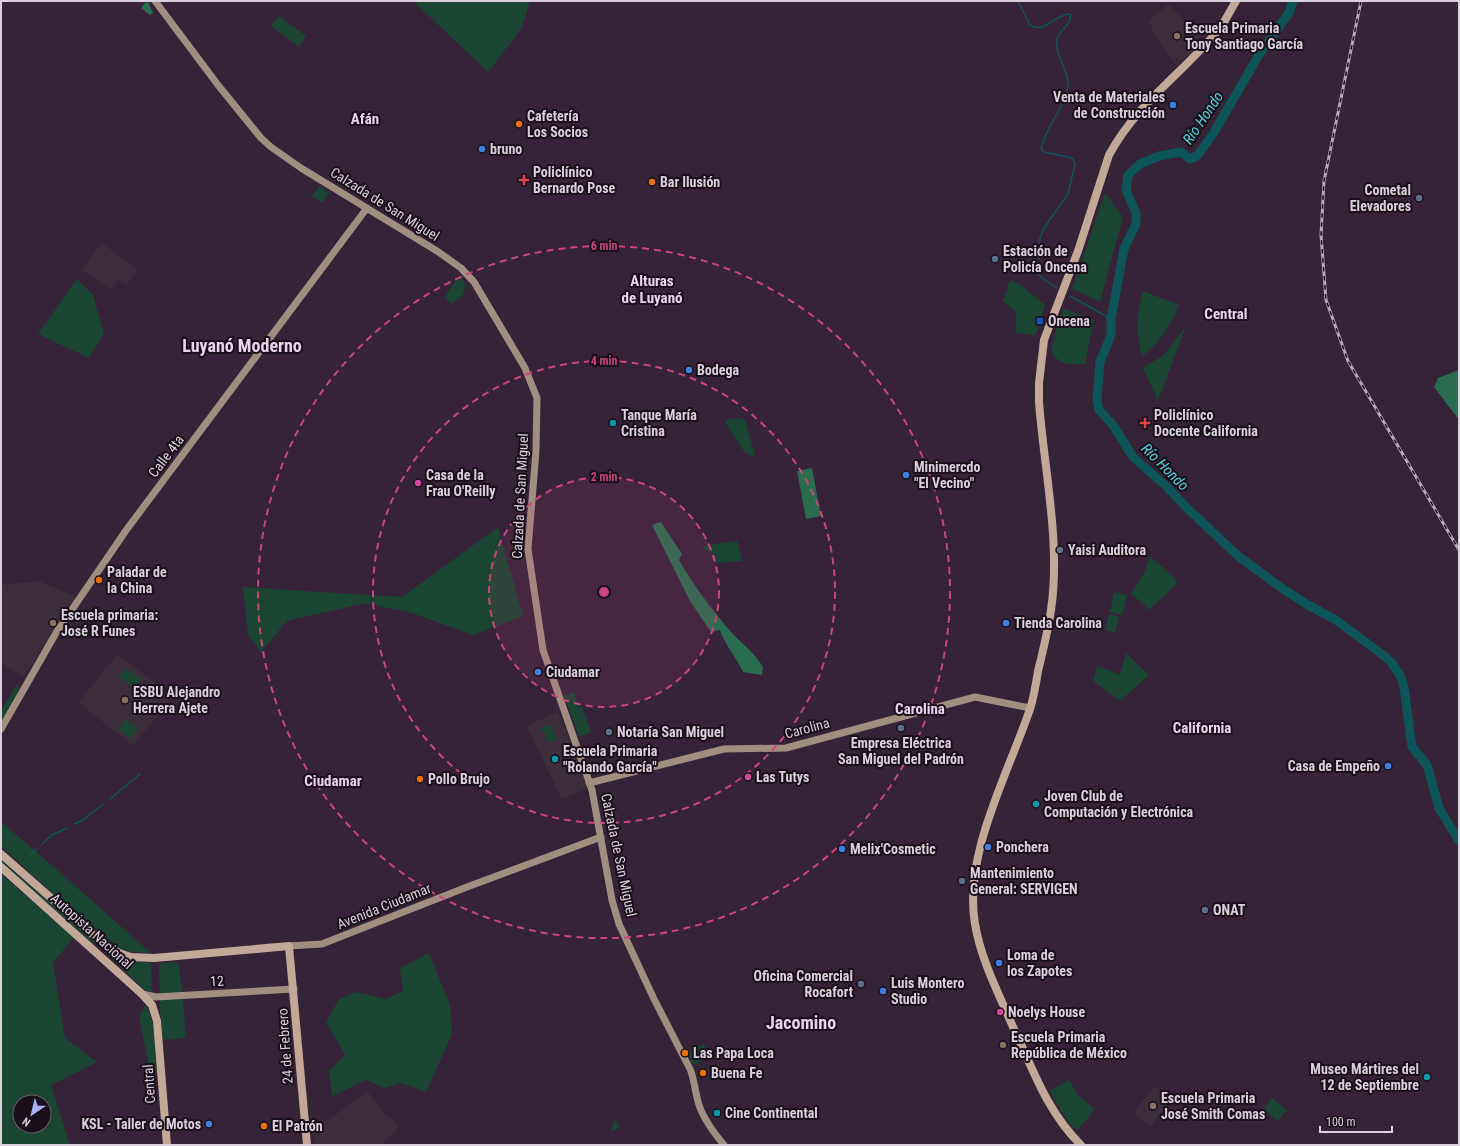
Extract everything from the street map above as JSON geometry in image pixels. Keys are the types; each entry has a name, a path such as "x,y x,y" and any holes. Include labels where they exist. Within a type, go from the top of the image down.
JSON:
{"main road":[{"name":"Calzada de San Miguel","path":"155,1 218,85 261,138 287,159 437,251 461,268 474,282 532,384 537,398 536,451 528,549 543,650 590,783 597,812 612,900 619,924 654,999 690,1069 695,1081 699,1105 704,1116 724,1145"},
{"path":"1081,1145 1058,1119 1036,1080 983,958 973,909 974,878 981,844 1030,708 1049,623 1054,586 1054,546 1040,416 1039,383 1044,340 1067,284 1109,155 1131,120 1215,34 1236,1"},
{"name":"Calle 4ta","path":"1,729 56,633 110,553 367,208"},
{"name":"Carolina","path":"590,783 718,750 743,748 786,748 975,697 1030,708"},
{"name":"Avenida Ciudamar","path":"166,957 322,944 467,887 601,837"},
{"name":"Autopista Nacional","path":"1,854 100,941 119,953 131,957 166,957"},
{"name":"Autopista Nacional","path":"1,867 142,994 152,1006 157,1021"},
{"name":"24 de Febrero","path":"289,946 307,1145"},
{"name":"12","path":"142,994 156,997 294,989"},
{"name":"Central","path":"157,1021 166,1145"}],"shaded area":[{"name":"Escuela Primaria Tony Santiago García","path":"1169,4 1203,41 1177,66 1153,32 1149,21"},
{"path":"102,243 138,270 126,285 118,280 111,289 81,270"},
{"path":"39,581 76,597 24,677 1,663 1,585"},
{"name":"ESBU Alejandro Herrera Ajete","path":"117,655 155,682 160,690 172,698 133,746 78,702"},
{"path":"558,712 589,788 562,799 526,726"},
{"name":"Escuela Primaria José Smith Comas","path":"1154,1086 1172,1099 1151,1126 1134,1113"},
{"path":"368,1092 383,1113 398,1124 396,1132 380,1145 316,1145 310,1124 328,1120"}],"green space":[{"path":"413,1 530,1 522,28 488,72"},
{"path":"148,2 153,13 150,15 141,8"},
{"path":"279,16 306,36 299,47 271,26"},
{"path":"319,186 329,193 322,203 312,196"},
{"path":"1105,193 1123,217 1100,302 1072,289"},
{"path":"459,276 466,284 463,295 452,304 444,298"},
{"path":"77,279 93,295 104,334 89,358 38,334"},
{"path":"1010,280 1021,285 1045,305 1036,334 1034,335 1016,333 1016,312 1003,301"},
{"path":"1143,291 1179,305 1164,334 1142,357 1138,324 1139,309"},
{"path":"1064,309 1094,320 1085,364 1065,364 1058,360 1051,351 1056,329"},
{"path":"1186,326 1158,401 1143,368 1164,355"},
{"path":"1459,370 1459,420 1434,387 1438,378"},
{"path":"738,418 745,420 755,455 753,457 745,453 725,422 726,420"},
{"path":"812,468 821,516 806,519 797,471"},
{"path":"661,522 682,554 679,560 691,579 736,638 760,662 763,667 762,675 743,672 720,630 711,632 690,601 652,525"},
{"path":"498,527 523,616 473,635 412,613 366,603 287,621 261,652 248,635 243,587 402,597"},
{"path":"737,541 742,561 715,563 715,555 704,549 704,546"},
{"path":"1150,556 1177,581 1176,585 1149,610 1131,593 1144,574"},
{"path":"1114,592 1127,595 1122,615 1110,612"},
{"path":"1109,614 1119,617 1115,633 1105,630"},
{"path":"1126,653 1149,675 1120,701 1093,681 1097,666 1120,675"},
{"path":"126,668 141,679 134,688 119,677"},
{"path":"17,685 20,689 1,723 1,711"},
{"path":"574,692 579,707 582,706 591,732 579,737 564,696"},
{"path":"126,719 138,729 130,739 118,729"},
{"path":"550,724 557,739 549,743 541,728"},
{"path":"1,822 151,953 123,951 60,900 1,846"},
{"path":"1,860 95,942 93,944 1,863"},
{"path":"1,874 74,937 53,963 65,1038 97,1062 51,1085 70,1145 1,1145"},
{"path":"360,915 363,923 353,926 350,920"},
{"path":"104,951 121,959 151,963 152,995 143,989"},
{"path":"429,953 450,1005 452,1034 426,1092 401,1083 385,1088 366,1080 332,1096 329,1071 345,1055 326,1022 339,999 356,992 386,999 403,991 400,968"},
{"path":"178,962 186,1038 163,1040 160,1009 159,965 161,963"},
{"path":"146,1004 154,1026 157,1073 149,1066 139,1016"},
{"path":"704,1044 710,1057 693,1065 687,1052"},
{"path":"1069,1080 1079,1096 1095,1109 1077,1131 1069,1123 1049,1091"},
{"path":"1272,1098 1287,1110 1278,1121 1263,1110"},
{"path":"616,1118 620,1128 610,1132"}],"waterway":[{"path":"1018,1 1030,25 1035,27 1045,26 1060,17 1070,14 1070,21 1060,32 1057,39 1057,51 1066,72 1068,84 1067,92 1064,101 1047,132 1041,149 1044,152 1072,158 1075,164 1068,194 1044,228 1040,238 1037,265 1038,273 1042,278 1057,288"},
{"name":"Río Hondo","path":"1293,1 1289,13 1260,53 1213,134 1197,156 1190,159 1181,152 1159,156 1140,164 1128,175 1126,190 1136,213 1136,224 1124,249 1111,319 1111,335 1100,362 1097,400 1099,410 1113,425 1133,457 1167,487 1238,556 1283,589 1336,620 1392,663 1401,677 1404,687 1412,747 1427,765 1439,808 1459,841"},
{"path":"1070,296 1111,319"},
{"path":"110,799 140,774"},
{"path":"74,824 83,820 103,804"},
{"path":"42,844 52,835 67,828"},
{"path":"30,855 36,849"}],"railway":[{"path":"1361,1 1324,181 1321,235 1326,300 1348,361 1459,550"}],"place":[{"name":"Escuela Primaria Tony Santiago García","path":"1177,36"},
{"name":"Venta de Materiales de Construcción","path":"1173,105"},
{"name":"Cafetería Los Socios","path":"519,124"},
{"name":"bruno","path":"482,149"},
{"name":"Policlínico Bernardo Pose","path":"524,180"},
{"name":"Bar Ilusión","path":"652,182"},
{"name":"Cometal Elevadores","path":"1419,198"},
{"name":"Estación de Policía Oncena","path":"995,259"},
{"name":"Oncena","path":"1040,321"},
{"name":"Bodega","path":"689,370"},
{"name":"Tanque María Cristina","path":"613,423"},
{"name":"Policlínico Docente California","path":"1145,423"},
{"name":"Minimercdo \"El Vecino\"","path":"906,475"},
{"name":"Casa de la Frau O'Reilly","path":"418,483"},
{"name":"Yaisi Auditora","path":"1060,550"},
{"name":"Paladar de la China","path":"99,580"},
{"name":"Escuela primaria: José R Funes","path":"53,623"},
{"name":"Tienda Carolina","path":"1006,623"},
{"name":"Ciudamar","path":"538,672"},
{"name":"ESBU Alejandro Herrera Ajete","path":"125,700"},
{"name":"Empresa Eléctrica San Miguel del Padrón","path":"901,728"},
{"name":"Notaría San Miguel","path":"609,732"},
{"name":"Escuela Primaria \"Rolando García\"","path":"555,759"},
{"name":"Casa de Empeño","path":"1388,766"},
{"name":"Las Tutys","path":"748,777"},
{"name":"Pollo Brujo","path":"420,779"},
{"name":"Joven Club de Computación y Electrónica","path":"1036,804"},
{"name":"Ponchera","path":"988,847"},
{"name":"Melix'Cosmetic","path":"842,849"},
{"name":"Mantenimiento General: SERVIGEN","path":"962,881"},
{"name":"ONAT","path":"1205,910"},
{"name":"Loma de los Zapotes","path":"999,963"},
{"name":"Oficina Comercial Rocafort","path":"861,984"},
{"name":"Luis Montero Studio","path":"883,991"},
{"name":"Noelys House","path":"1000,1012"},
{"name":"Escuela Primaria República de México","path":"1003,1045"},
{"name":"Las Papa Loca","path":"685,1053"},
{"name":"Buena Fe","path":"703,1073"},
{"name":"Museo Mártires del 12 de Septiembre","path":"1427,1077"},
{"name":"Escuela Primaria José Smith Comas","path":"1153,1106"},
{"name":"Cine Continental","path":"717,1113"},
{"name":"KSL - Taller de Motos","path":"209,1124"},
{"name":"El Patrón","path":"264,1126"}],"district":[{"name":"Afán","path":"365,119"},
{"name":"Alturas de Luyanó","path":"652,290"},
{"name":"Central","path":"1226,314"},
{"name":"Luyanó Moderno","path":"242,345"},
{"name":"Carolina","path":"920,709"},
{"name":"California","path":"1202,728"},
{"name":"Ciudamar","path":"333,781"},
{"name":"Jacomino","path":"801,1022"}]}
